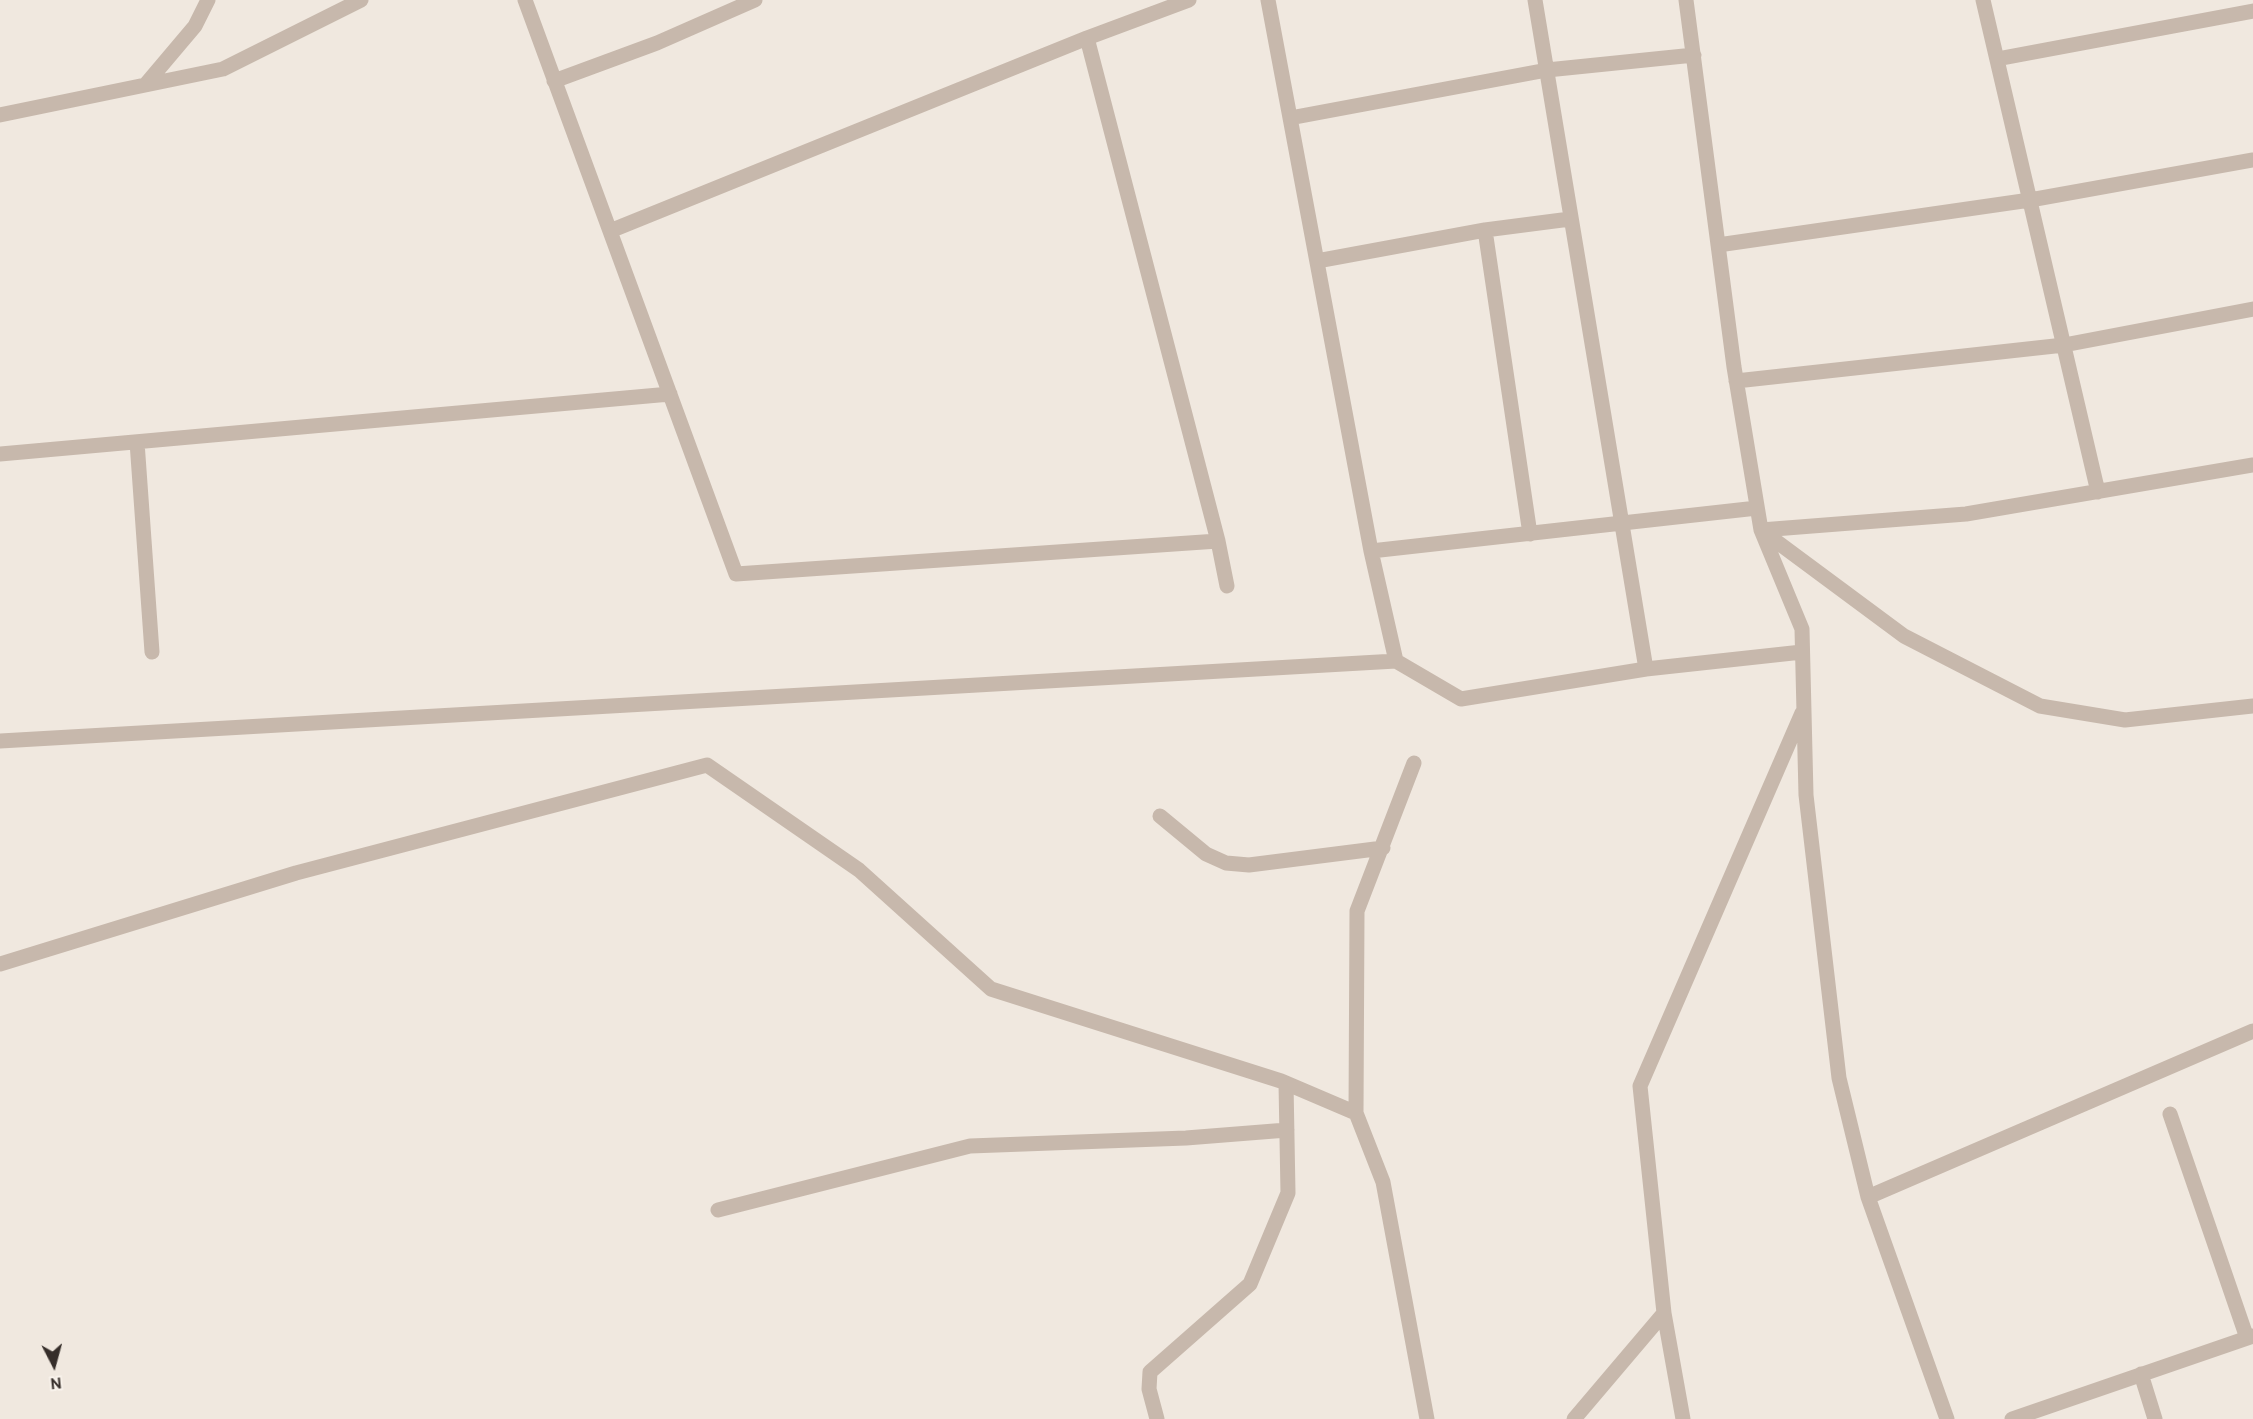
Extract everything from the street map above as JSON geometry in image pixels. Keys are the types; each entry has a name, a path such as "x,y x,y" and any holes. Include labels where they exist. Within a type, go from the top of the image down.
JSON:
{"street":[{"path":"146,84 195,26 208,0"},
{"path":"0,115 223,69 361,0"},
{"path":"525,0 736,574 1218,541"},
{"path":"554,81 657,43 755,0"},
{"path":"610,231 1086,38 1189,0"},
{"path":"1268,0 1371,551 1396,661"},
{"path":"1535,0 1646,669"},
{"path":"1686,0 1736,381 1761,530 1802,629 1806,795 1839,1078 1868,1197 1947,1419"},
{"path":"1983,0 2098,492"},
{"path":"1997,59 2253,11"},
{"path":"1086,38 1218,541 1227,586"},
{"path":"1290,118 1546,70 1694,55"},
{"path":"1718,244 2030,200 2253,160"},
{"path":"1317,261 1485,230 1570,219"},
{"path":"1485,230 1530,534"},
{"path":"1736,381 2064,345 2253,309"},
{"path":"0,454 670,394"},
{"path":"137,442 152,652"},
{"path":"1761,530 1966,514 2253,465"},
{"path":"1371,551 1758,508"},
{"path":"1761,530 1904,636 2040,706 2126,720 2253,706"},
{"path":"0,741 1396,661 1461,699 1646,669 1802,652"},
{"path":"1683,1419 1664,1313 1640,1086 1804,709"},
{"path":"1414,763 1357,911 1356,1113 1383,1182 1427,1419"},
{"path":"0,964 296,873 707,765 859,870 991,989 1286,1083 1356,1113"},
{"path":"1160,816 1206,854 1226,863 1249,865 1383,848"},
{"path":"1868,1197 2253,1031"},
{"path":"1157,1419 1149,1389 1150,1372 1250,1284 1288,1193 1286,1083"},
{"path":"2012,1419 2250,1337 2170,1114"},
{"path":"718,1210 970,1146 1186,1138 1287,1130"},
{"path":"1574,1419 1664,1313"},
{"path":"2141,1374 2155,1419"}]}
